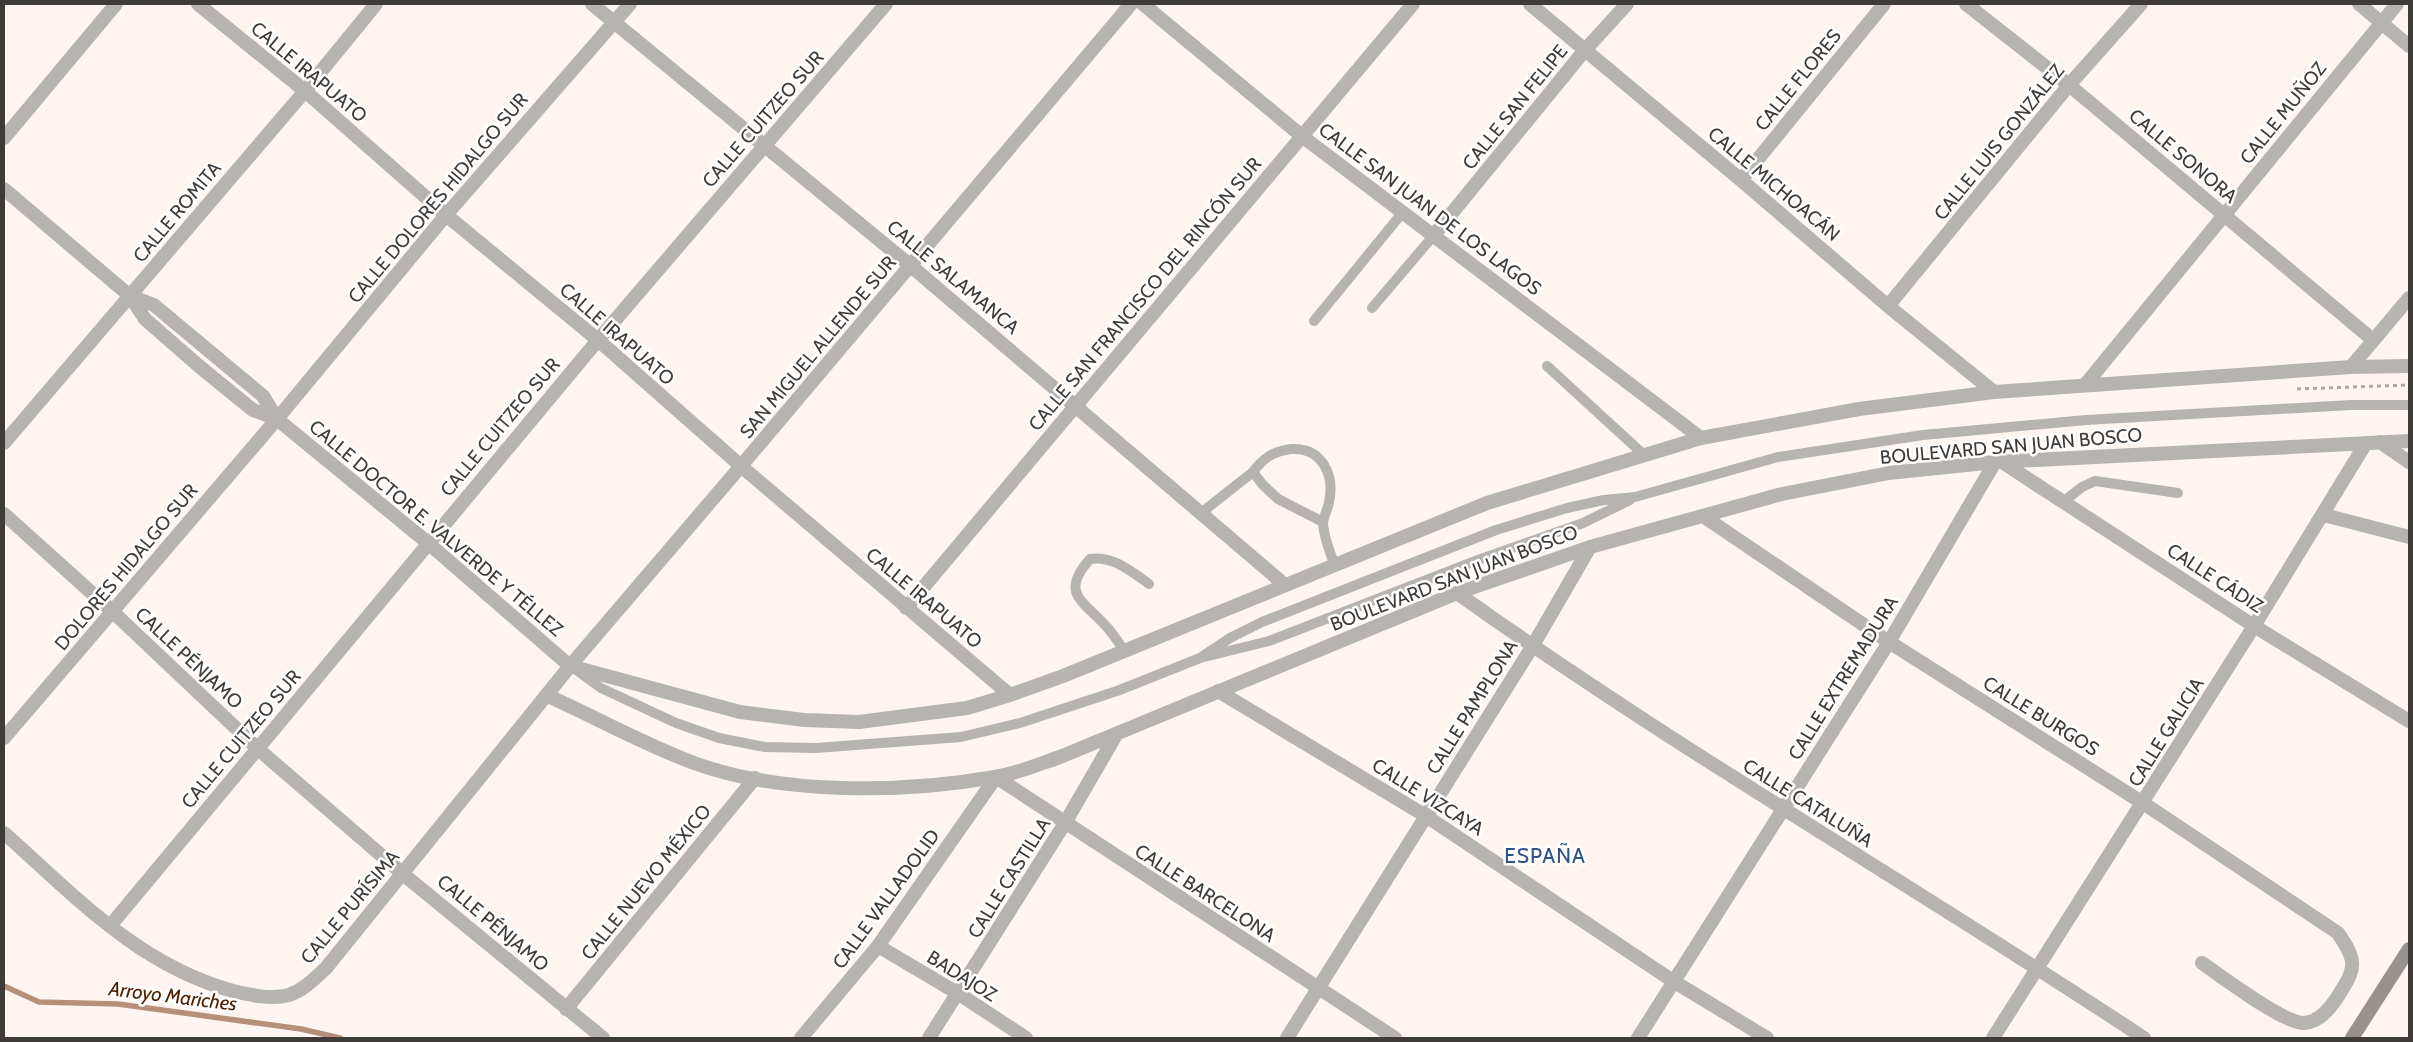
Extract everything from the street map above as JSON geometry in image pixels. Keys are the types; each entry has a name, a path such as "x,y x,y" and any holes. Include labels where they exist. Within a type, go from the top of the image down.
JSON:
{"main road":[{"path":"2352,1038 2407,958"}],"street":[{"path":"4,138 116,4"},
{"name":"CALLE IRAPUATO","path":"198,4 305,91 446,215 598,340 906,608 1010,695"},
{"name":"CALLE ROMITA","path":"4,443 305,91 376,4"},
{"name":"CALLE SALAMANCA","path":"592,4 911,266 1285,585"},
{"name":"CALLE DOLORES HIDALGO SUR","path":"277,419 446,215 630,4"},
{"name":"CALLE CUITZEO SUR","path":"110,926 598,340 765,148 886,4"},
{"name":"SAN MIGUEL ALLENDE SUR","path":"570,666 742,466 1131,4"},
{"name":"CALLE SAN JUAN DE LOS LAGOS","path":"1142,4 1303,137 1701,438"},
{"name":"CALLE SAN FRANCISCO DEL RINCÓN SUR","path":"906,608 1075,404 1303,137 1413,4"},
{"name":"CALLE MICHOACÁN","path":"1530,4 1741,180 1888,306 1994,392"},
{"name":"CALLE SAN FELIPE","path":"1434,235 1585,50 1627,4"},
{"name":"CALLE FLORES","path":"1741,180 1884,4"},
{"name":"CALLE SONORA","path":"1966,4 2069,85 2373,340"},
{"name":"CALLE LUIS GONZÁLEZ","path":"1888,306 2069,85 2141,4"},
{"path":"2359,4 2409,46"},
{"name":"CALLE MUÑOZ","path":"2085,385 2397,4"},
{"name":"CALLE DOCTOR E. VALVERDE Y TÉLLEZ","path":"4,189 130,296 154,305 263,396 277,419 428,543 570,666"},
{"path":"2350,367 2409,298"},
{"path":"570,666 740,712 804,720 859,722 967,708 1010,695 1487,503 1643,454 1701,438 1860,409 1994,392 2350,367 2409,366"},
{"name":"DOLORES HIDALGO SUR","path":"4,738 277,419"},
{"name":"BOULEVARD SAN JUAN BOSCO","path":"546,694 696,763 755,778 832,787 891,788 996,777 1060,758 1457,593 1590,547 1782,494 1830,483 1890,473 1999,462 2409,441"},
{"path":"2373,442 2409,462"},
{"name":"CALLE GALICIA","path":"1993,1038 2324,515 2373,442"},
{"name":"CALLE CÁDIZ","path":"1999,462 2254,626 2409,721"},
{"name":"CALLE EXTREMADURA","path":"1638,1038 1889,642 1999,462"},
{"name":"CALLE PÉNJAMO","path":"4,514 113,612 258,749 403,874 603,1038"},
{"path":"2324,515 2409,537"},
{"name":"CALLE BURGOS","path":"1703,516 1889,642 2143,803 2338,933 2352,954 2353,969 2345,986 2332,1005 2316,1019 2304,1023 2282,1016 2202,963"},
{"name":"CALLE PAMPLONA","path":"1287,1038 1532,647 1590,547"},
{"name":"CALLE CATALUÑA","path":"1457,593 1532,647 1782,809 2038,968 2144,1038"},
{"name":"CALLE PURÍSIMA","path":"4,833 128,942 155,959 209,983 255,995 288,995 311,982 326,968 570,666"},
{"name":"CALLE VIZCAYA","path":"1218,691 1426,816 1673,981 1767,1038"},
{"name":"CALLE CASTILLA","path":"929,1038 959,994 1065,823 1116,735"},
{"name":"CALLE BARCELONA","path":"996,777 1318,990 1394,1038"},
{"name":"CALLE VALLADOLID","path":"801,1038 878,946 996,777"},
{"name":"CALLE NUEVO MÉXICO","path":"566,1009 755,778"},
{"name":"BADAJOZ","path":"878,946 959,994 1026,1038"}],"lane":[{"path":"1314,321 1404,212"},
{"path":"1372,308 1434,235"},
{"path":"1547,366 1643,454"},
{"path":"570,666 601,688 644,710 719,738 765,746 816,748 962,737 1020,723 1117,690 1200,658 1276,638 1478,560 1583,522 1635,497 1778,457 1923,435 2086,420 2409,404"},
{"path":"1201,513 1253,472 1261,462 1282,450 1301,449 1315,455 1328,468 1331,481 1330,502 1323,522 1334,566"},
{"path":"1253,472 1278,499 1323,522"},
{"path":"2063,502 2082,487 2095,481 2178,493"},
{"path":"1200,658 1230,638 1262,622 1496,530 1567,508 1604,500 1635,497"},
{"path":"1124,650 1106,626 1076,596 1074,587 1090,559 1098,558 1123,566 1149,584"}],"waterway":[{"name":"Arroyo Mariches","path":"4,986 39,1002 118,1004 301,1029 340,1038"}],"district":[{"name":"ESPAÑA","path":"1545,855"}]}
